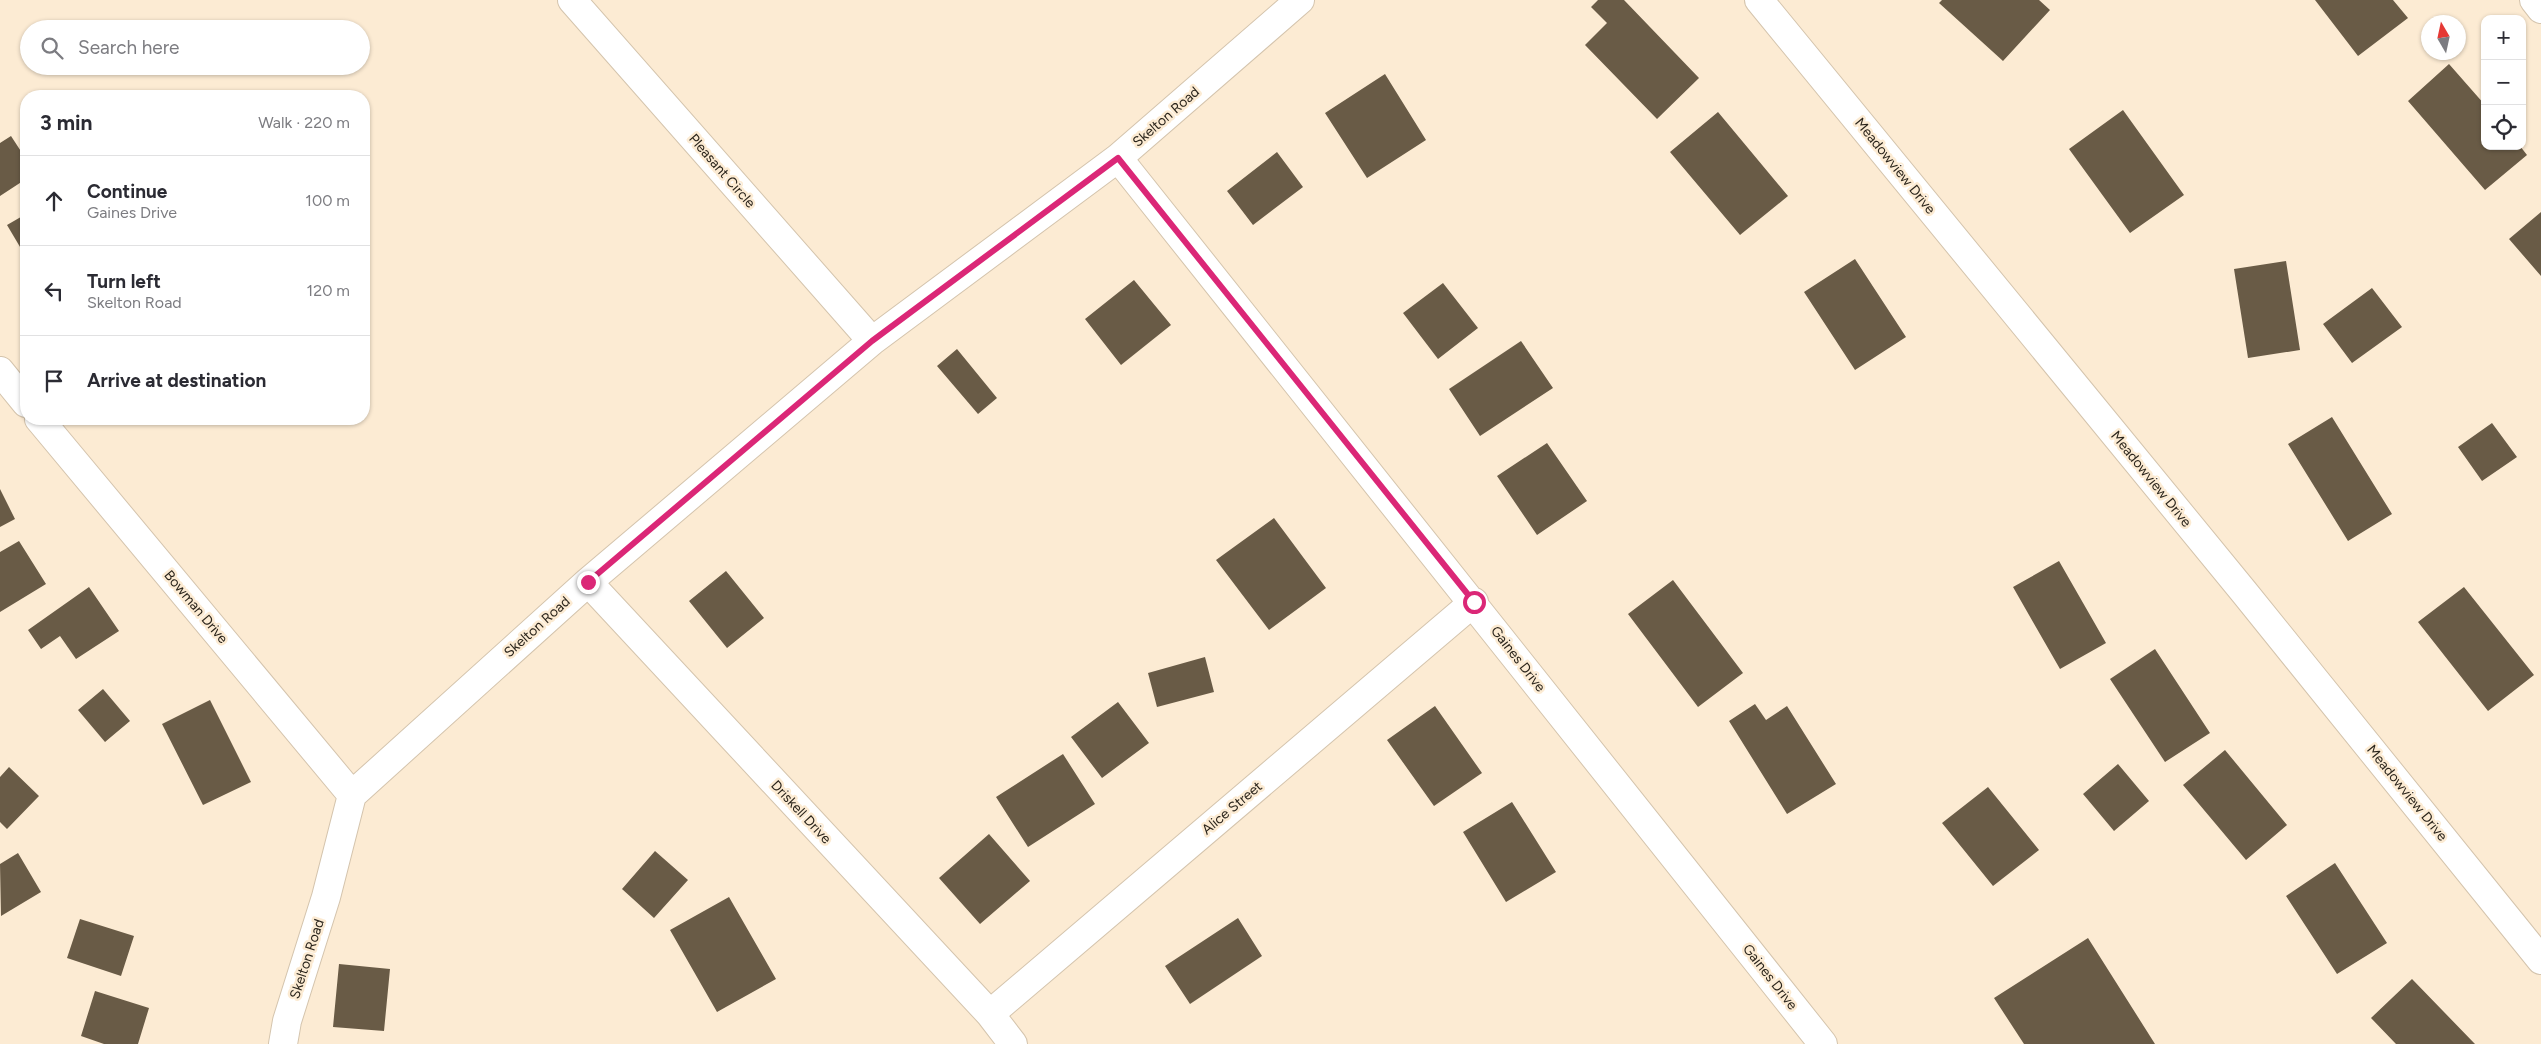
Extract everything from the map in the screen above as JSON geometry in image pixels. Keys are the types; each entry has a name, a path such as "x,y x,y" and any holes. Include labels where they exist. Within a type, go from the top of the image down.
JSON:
{"street":[{"name":"Pleasant Circle","path":"572,0 872,341"},
{"name":"Skelton Road","path":"283,1044 287,1021 326,898 352,795 588,582 872,341 1118,158 1300,0"},
{"name":"Meadowview Drive","path":"1759,0 2244,592 2541,960"},
{"path":"2534,0 2541,9"},
{"name":"Gaines Drive","path":"1118,158 1474,602 1823,1044"},
{"path":"0,371 20,396"},
{"name":"Bowman Drive","path":"45,425 352,795"},
{"name":"Driskell Drive","path":"588,582 990,1014 1013,1044"},
{"name":"Alice Street","path":"990,1014 1474,602"}],"building":[{"path":"1598,0 1624,0 1699,78 1657,119 1585,45 1607,23 1591,7"},
{"path":"1942,0 2039,0 2050,10 2003,61 1939,3"},
{"path":"2315,0 2393,0 2408,18 2358,56"},
{"path":"2449,64 2481,100 2481,150 2523,150 2527,155 2485,190 2408,101"},
{"path":"1385,74 1426,140 1367,178 1325,113"},
{"path":"2123,110 2184,195 2130,233 2069,149"},
{"path":"1718,112 1788,196 1740,235 1670,152"},
{"path":"11,136 20,150 20,183 0,196 0,143"},
{"path":"1277,152 1303,187 1253,225 1227,191"},
{"path":"2541,212 2541,276 2509,239"},
{"path":"20,217 20,247 7,225"},
{"path":"1855,259 1906,337 1855,370 1804,292"},
{"path":"2286,261 2300,350 2248,358 2234,269"},
{"path":"1134,280 1171,325 1121,365 1085,319"},
{"path":"1443,283 1478,328 1438,359 1403,313"},
{"path":"2372,288 2402,327 2352,363 2323,324"},
{"path":"1521,341 1553,388 1480,436 1449,389"},
{"path":"957,349 997,398 978,414 937,366"},
{"path":"2332,417 2392,514 2348,541 2288,444"},
{"path":"2492,423 2517,457 2482,481 2458,447"},
{"path":"1547,443 1587,501 1537,535 1497,476"},
{"path":"0,489 15,519 0,527"},
{"path":"1274,518 1326,588 1269,630 1216,560"},
{"path":"19,541 46,584 0,612 0,552"},
{"path":"2059,561 2106,643 2060,669 2013,587"},
{"path":"726,571 764,618 727,648 689,601"},
{"path":"1673,580 1743,673 1698,707 1628,614"},
{"path":"89,587 119,631 76,659 60,636 41,649 28,630"},
{"path":"2464,587 2534,675 2488,711 2418,622"},
{"path":"2155,649 2210,733 2165,762 2110,679"},
{"path":"1205,657 1214,692 1157,707 1148,673"},
{"path":"103,689 130,721 105,742 78,710"},
{"path":"210,700 251,782 203,805 162,724"},
{"path":"1118,702 1149,743 1102,778 1071,737"},
{"path":"1755,704 1766,720 1787,706 1836,784 1787,814 1729,721"},
{"path":"1435,706 1482,773 1434,806 1387,740"},
{"path":"2225,750 2287,825 2246,860 2183,785"},
{"path":"1063,754 1095,804 1028,847 996,797"},
{"path":"2118,764 2149,801 2114,831 2083,794"},
{"path":"9,767 39,796 7,829 0,822 0,777"},
{"path":"1988,787 2039,850 1993,886 1942,823"},
{"path":"1512,802 1556,872 1506,902 1463,832"},
{"path":"989,834 1030,881 980,924 939,878"},
{"path":"655,851 688,880 654,918 622,889"},
{"path":"18,853 41,892 1,916 0,864"},
{"path":"2335,863 2387,943 2337,974 2286,896"},
{"path":"729,897 776,979 717,1012 670,930"},
{"path":"1238,918 1262,956 1190,1004 1165,966"},
{"path":"80,919 134,936 121,976 67,958"},
{"path":"2088,938 2155,1044 2024,1044 1994,998"},
{"path":"339,964 390,969 384,1031 333,1027"},
{"path":"2412,979 2475,1044 2396,1044 2371,1018"},
{"path":"95,991 149,1008 138,1044 104,1044 81,1036"}],"route":[{"path":"588,582 872,341 1118,158 1474,602"}]}
